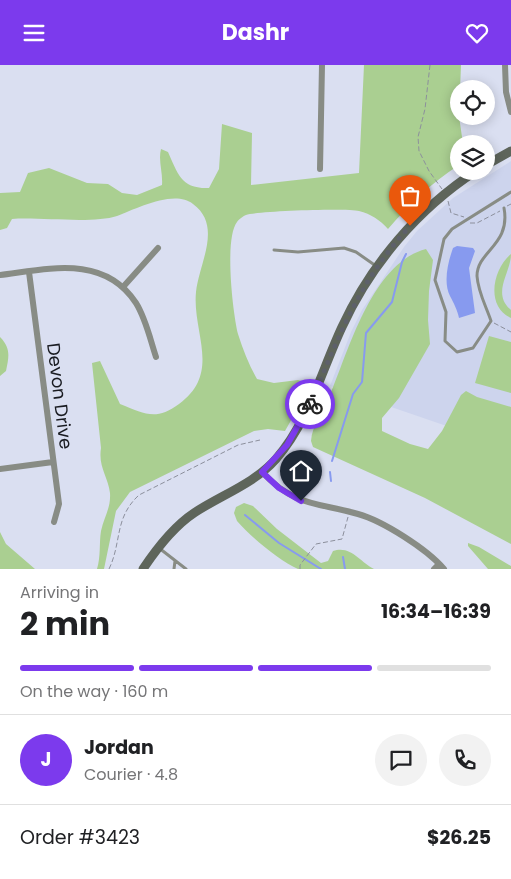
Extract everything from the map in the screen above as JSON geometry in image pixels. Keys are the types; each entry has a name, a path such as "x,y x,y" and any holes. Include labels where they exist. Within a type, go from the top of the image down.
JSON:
{"street":[{"path":"320,169 322,65"},
{"path":"505,65 506,92 511,112"},
{"path":"495,160 511,151"},
{"path":"144,569 158,547 194,513 262,472 276,459 297,430 310,404 341,328 377,266 401,236 428,209 465,180"},
{"path":"123,287 158,248"},
{"path":"0,275 63,267 80,267 100,273 123,287 142,317 156,357"},
{"name":"Devon Drive","path":"30,271 59,504 54,522"},
{"path":"0,469 53,462"},
{"path":"262,472 279,488 301,501 366,517 416,545 442,566"},
{"path":"434,569 442,566"}],"lane":[{"path":"504,208 509,221 506,231 479,269 477,277 482,299 491,321 473,348 462,352 452,350 445,341 446,312 435,279 444,239 452,229 511,192"},
{"path":"274,251 298,252 344,248 356,252 377,266"},
{"path":"158,547 186,569"},
{"path":"174,569 175,561"}],"path":[{"path":"430,65 425,109 418,137 419,151 440,187"},
{"path":"491,321 511,332"},
{"path":"109,569 126,510 139,495 238,445 260,440"},
{"path":"300,569 302,561 316,544 342,539 349,512"}],"shaded area":[{"path":"511,161 511,448 330,386 351,332 362,310 404,247 417,231 453,198 481,180 495,180 495,171"}],"green space":[{"path":"364,65 461,65 460,80 450,80 450,125 460,125 462,135 450,135 450,171 421,195 388,229 371,216 351,210 267,212 246,215 238,220 233,231 230,260 236,324 242,346 257,379 274,383 298,380 307,383 303,399 285,431 268,429 254,431 130,492 116,511 104,569 97,569 101,531 108,508 110,493 100,455 101,448 92,363 100,361 120,404 144,413 164,413 179,404 192,392 199,379 202,365 196,292 207,245 207,223 202,213 193,204 185,200 166,199 144,205 117,216 94,220 12,219 7,228 0,230 0,193 20,192 28,173 49,168 87,183 108,184 122,193 137,195 162,185 161,149 168,152 178,173 186,183 200,188 209,188 219,169 222,124 252,133 251,185 359,173"},
{"path":"426,249 433,260 429,291 428,320 430,344 399,398 382,418 382,431 410,444 428,449 442,431 461,395 466,391 477,397 511,407 511,544 425,498 313,447 311,441 316,423 330,395 354,333 377,289 391,271 407,257"},
{"path":"511,254 502,290 505,303 511,310 511,318 497,305 494,287 500,269"},
{"path":"489,336 511,342 511,393 475,383"},
{"path":"0,337 8,349 8,357 6,371 0,376"},
{"path":"244,503 253,506 277,529 321,563 328,561 333,551 345,550 374,569 298,569 266,548 237,521 234,513 236,507"},
{"path":"0,532 6,544 35,569 0,569"},
{"path":"468,543 479,547 511,566 511,569 488,569 468,546"}],"water":[{"path":"457,246 473,248 475,251 469,268 475,313 459,318 447,285 451,254 453,248"}],"waterway":[{"path":"332,461 353,394 362,382 366,333 392,302 402,262 406,254"},
{"path":"330,472 331,481"},
{"path":"245,515 279,543 321,569"},
{"path":"343,557 345,569"}],"way so far":[{"path":"310,404 341,328 353,304 377,266 410,226"}],"route":[{"path":"301,501 272,483 262,472 287,445 310,404"}]}
